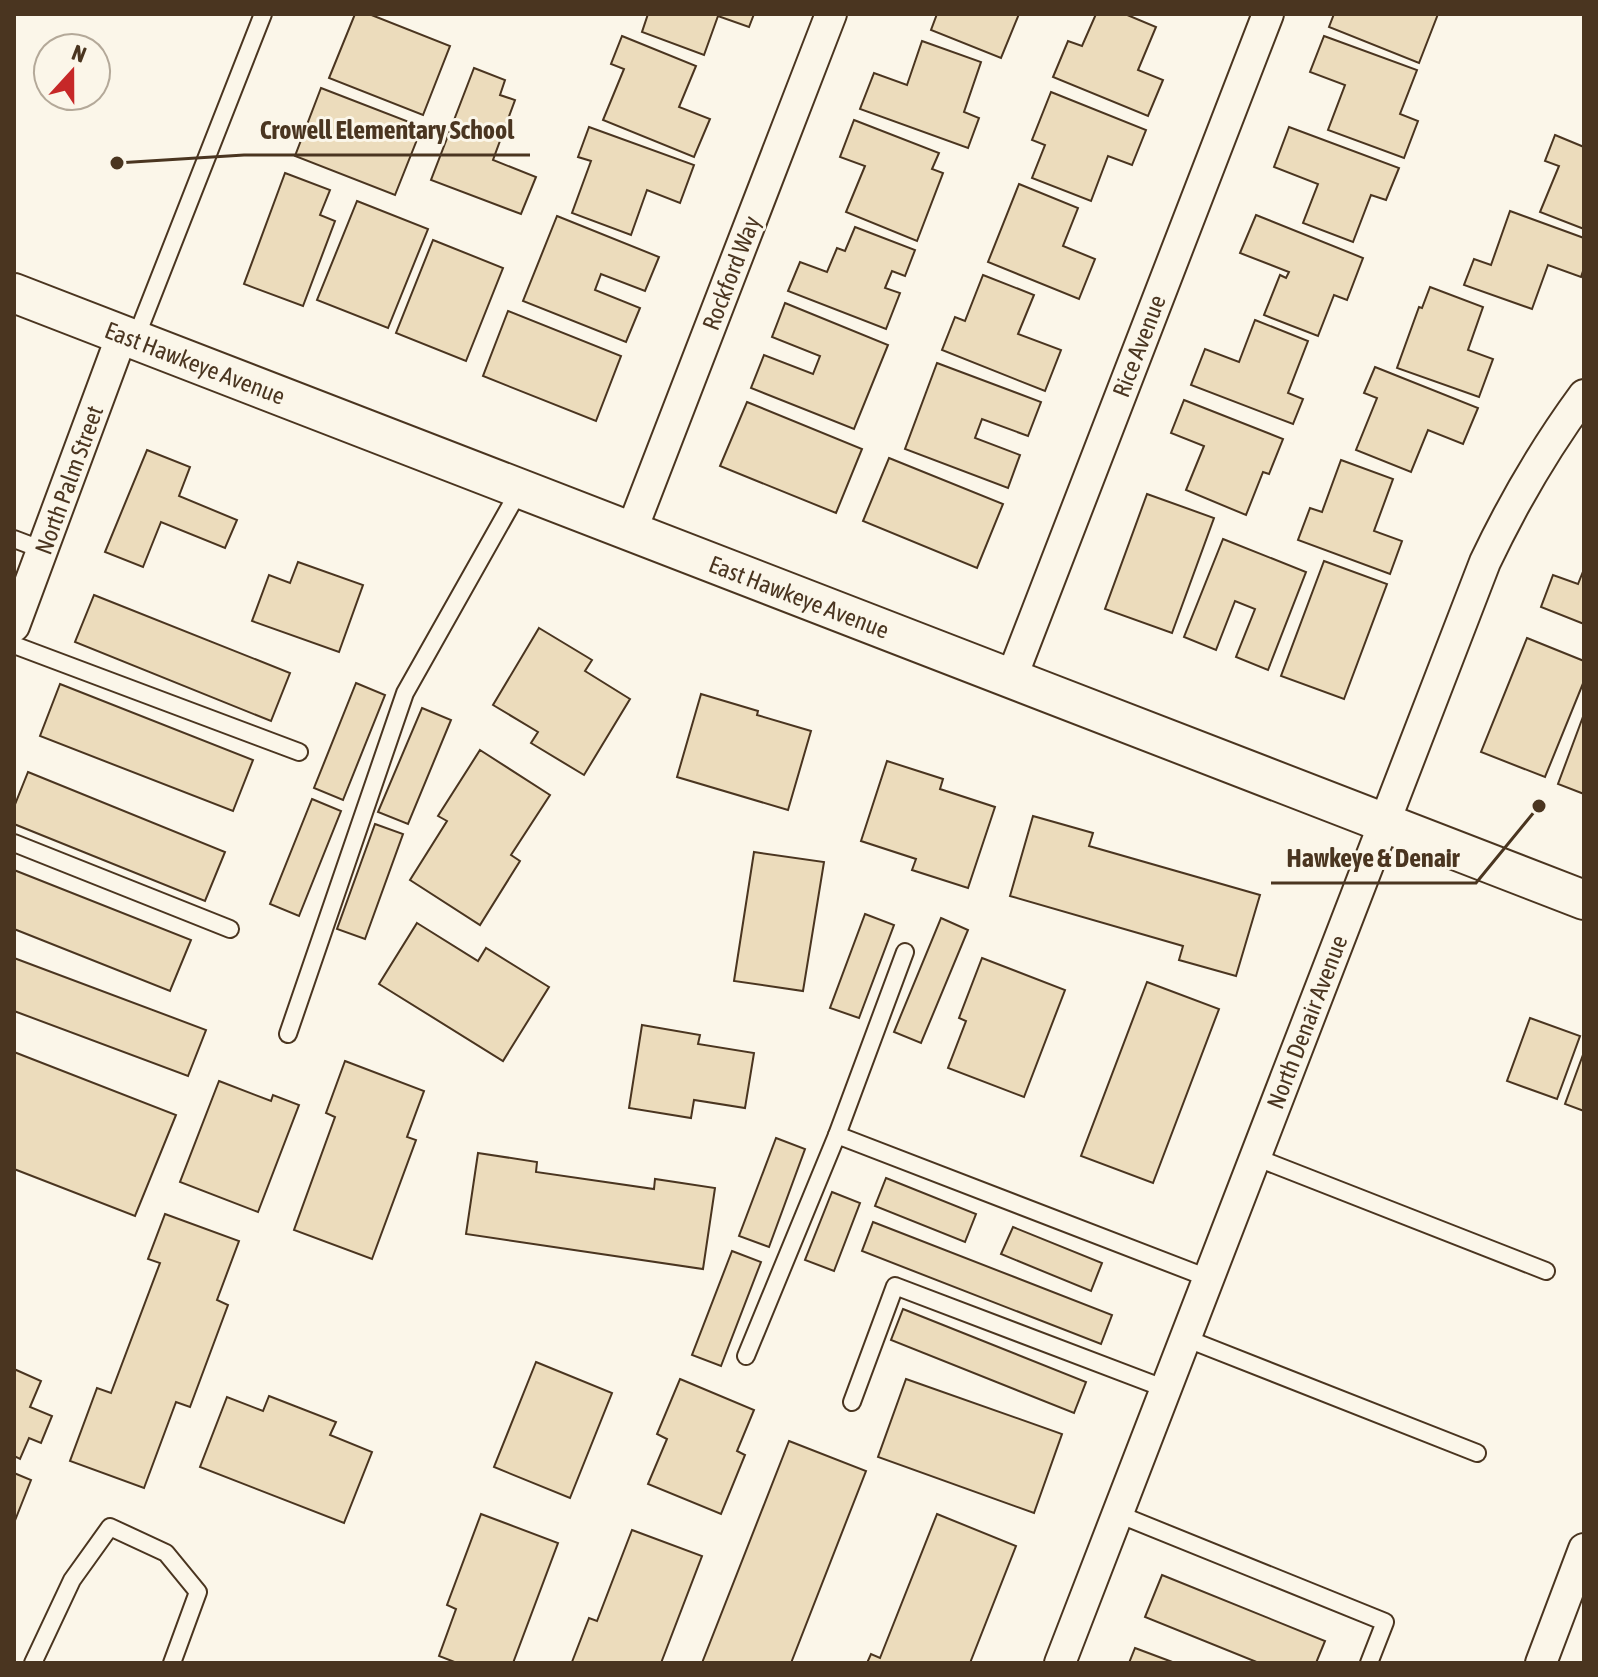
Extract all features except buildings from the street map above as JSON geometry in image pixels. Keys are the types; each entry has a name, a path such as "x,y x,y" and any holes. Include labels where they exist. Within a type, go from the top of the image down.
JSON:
{"street":[{"name":"Rockford Way","path":"631,532 831,14"},
{"name":"Rice Avenue","path":"1011,679 1268,14"},
{"name":"East Hawkeye Avenue","path":"14,293 1584,900"},
{"name":"North Palm Street","path":"14,626 129,337"},
{"name":"North Denair Avenue","path":"1060,1663 1485,562 1526,481 1584,395"},
{"path":"1541,1663 1584,1549"}],"lane":[{"path":"129,337 263,14"},
{"path":"288,1034 405,693 520,489"},
{"path":"14,539 43,550"},
{"path":"14,645 299,752"},
{"path":"14,843 230,929"},
{"path":"746,1356 837,1135 905,952"},
{"path":"837,1135 1208,1278"},
{"path":"1255,1157 1546,1271"},
{"path":"852,1402 895,1286 1166,1389"},
{"path":"1185,1338 1477,1453"},
{"path":"1118,1514 1385,1622 1369,1663"},
{"path":"33,1663 72,1580 110,1527 166,1553 198,1592 172,1663"}],"place":[{"name":"Crowell Elementary School","path":"117,163"},
{"name":"Hawkeye & Denair","path":"1539,806"}]}
